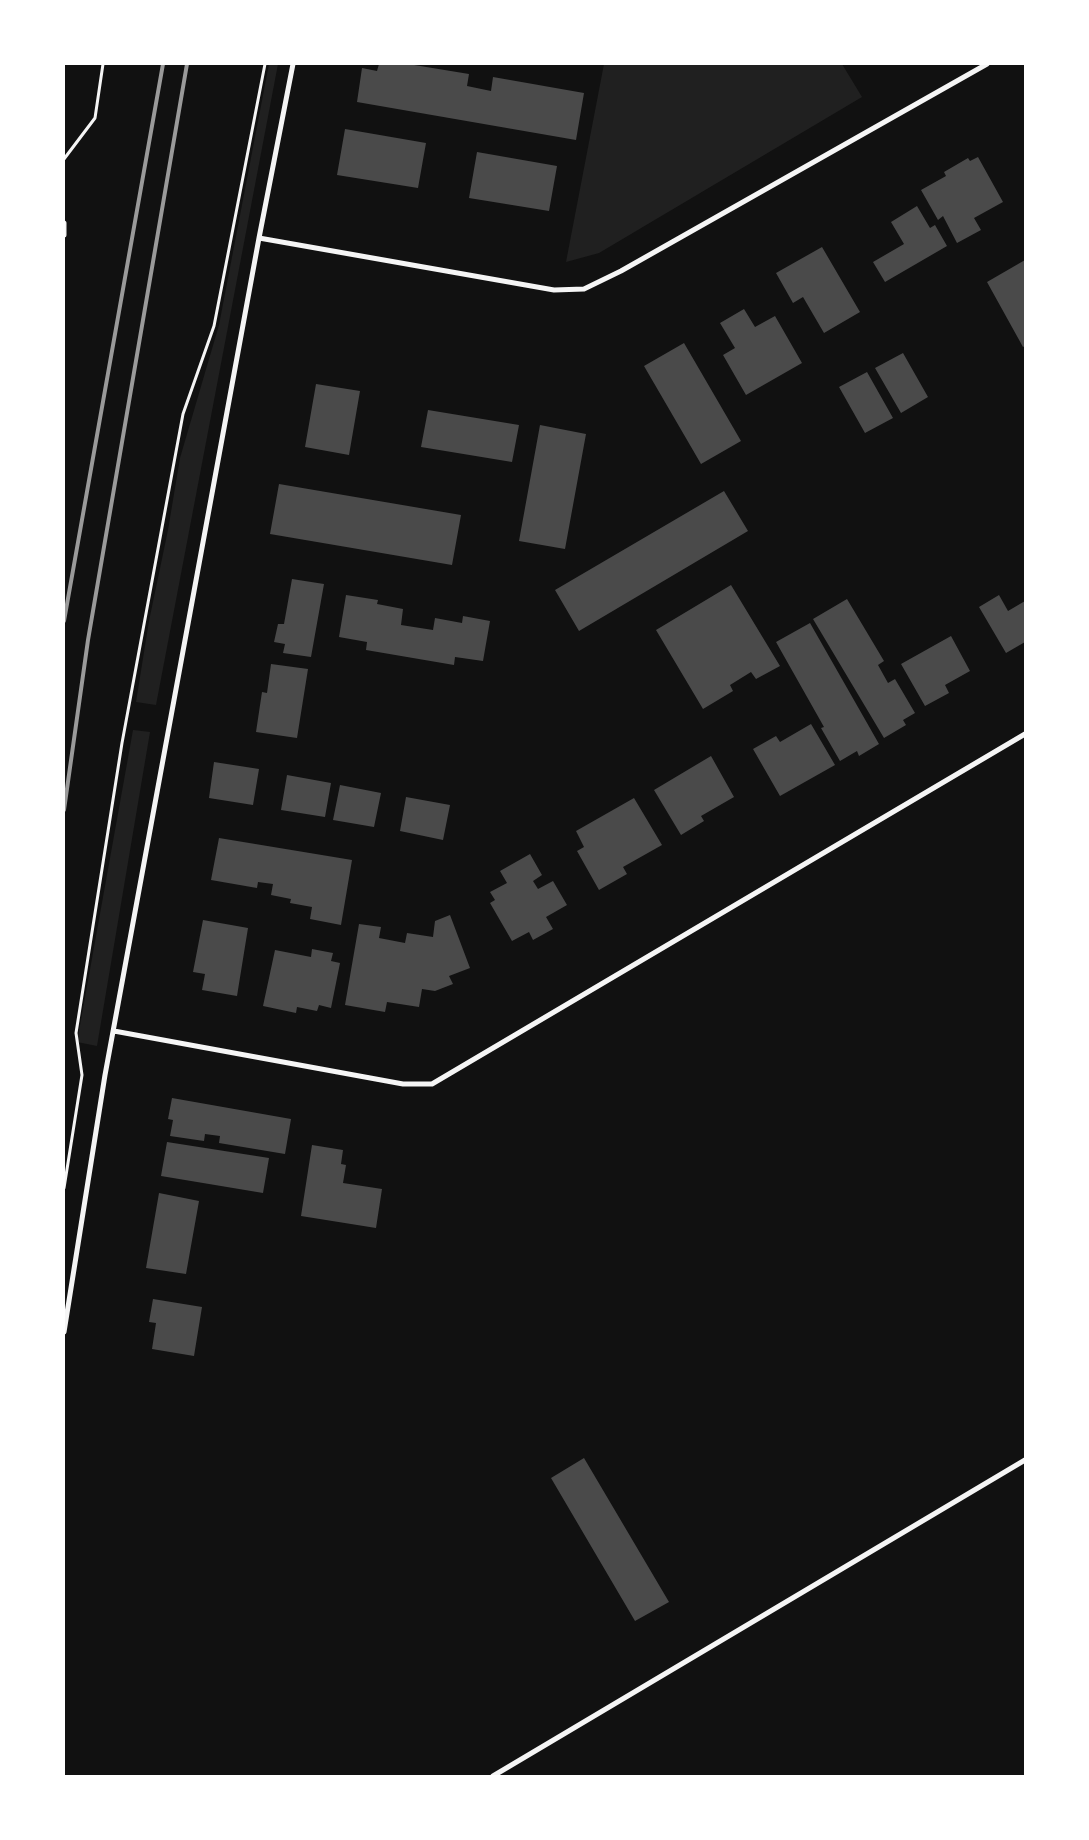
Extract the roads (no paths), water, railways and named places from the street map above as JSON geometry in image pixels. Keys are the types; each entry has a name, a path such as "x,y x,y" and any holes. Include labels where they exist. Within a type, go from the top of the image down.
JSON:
{"street":[{"path":"64,1332 105,1075 259,238 294,64"},
{"path":"259,238 554,290 584,289 621,271 987,64"},
{"path":"64,223 64,235"},
{"path":"114,1031 403,1084 432,1084 1025,734"},
{"path":"493,1776 1025,1460"}],"railway":[{"path":"64,621 163,64"},
{"path":"64,810 88,640 187,64"}]}
